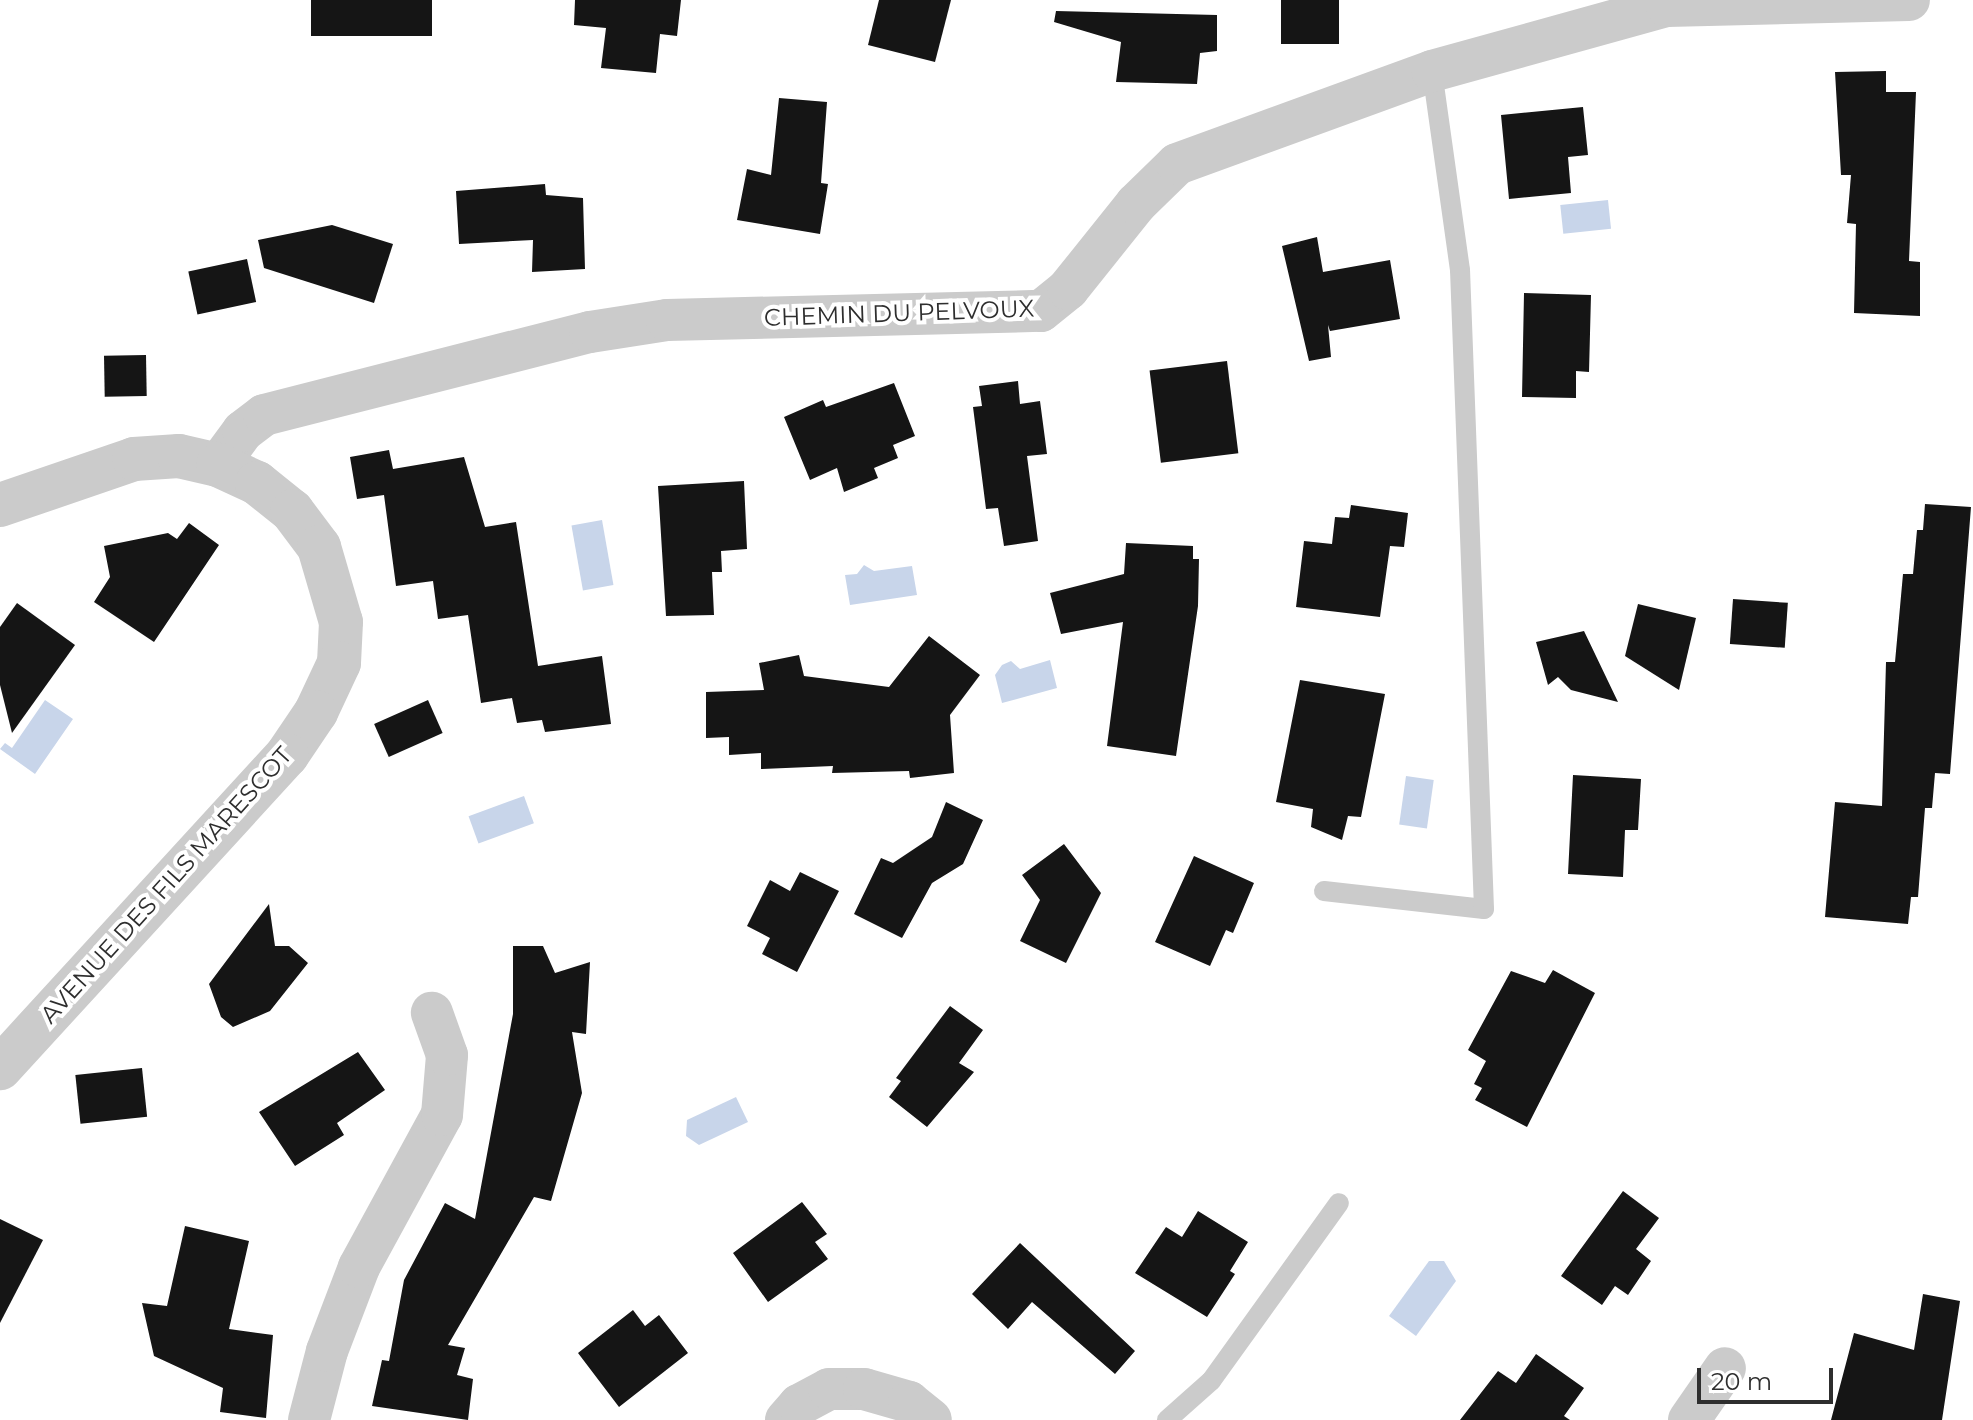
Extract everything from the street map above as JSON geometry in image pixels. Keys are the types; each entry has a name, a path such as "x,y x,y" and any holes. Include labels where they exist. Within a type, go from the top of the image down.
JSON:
{"street":[{"name":"CHEMIN DU PELVOUX","path":"218,465 243,431 264,415 590,332 667,320 1041,311 1068,289 1136,204 1177,164 1432,71 1667,6 1909,0"},
{"name":"AVENUE DES FILS MARESCOT","path":"0,505 134,459 179,456 218,465 257,483 292,511 319,547 341,622 339,663 316,712 287,755 0,1068"},
{"path":"309,1420 327,1351 359,1267 442,1115 447,1055 432,1013"},
{"path":"1689,1420 1725,1368"},
{"path":"786,1420 799,1405 829,1389 864,1389 894,1398 931,1420"}],"lane":[{"path":"1324,891 1484,909 1460,270 1432,71"},
{"path":"1167,1420 1211,1381 1339,1203"}],"water":[{"path":"1608,200 1611,229 1563,234 1560,205"},
{"path":"602,520 613,585 583,590 571,525"},
{"path":"864,565 874,571 912,566 917,595 850,605 845,575 857,574"},
{"path":"1050,660 1057,688 1002,703 995,675 1002,665 1011,661 1020,669"},
{"path":"45,700 73,719 35,774 0,749 5,743 12,748"},
{"path":"1406,776 1434,780 1427,828 1399,825"},
{"path":"524,796 534,823 478,843 469,816"},
{"path":"736,1097 748,1122 699,1145 686,1136 687,1120"},
{"path":"1429,1261 1444,1261 1456,1281 1416,1336 1389,1316"}],"building":[{"path":"311,0 432,0 432,36 311,36"},
{"path":"575,0 681,0 677,36 660,34 656,73 601,68 606,28 574,25"},
{"path":"879,0 951,0 935,62 868,45"},
{"path":"1281,0 1339,0 1339,44 1281,44"},
{"path":"1056,11 1217,15 1217,51 1200,53 1197,84 1116,82 1121,42 1054,22"},
{"path":"1886,71 1886,92 1916,92 1909,261 1920,262 1920,316 1854,313 1856,224 1847,223 1851,175 1841,175 1835,72"},
{"path":"779,98 827,102 821,183 828,184 820,234 737,220 747,169 771,175"},
{"path":"1583,107 1588,155 1568,157 1571,193 1509,199 1501,115"},
{"path":"545,184 546,195 583,198 585,269 532,272 533,240 459,244 456,191"},
{"path":"332,225 393,244 374,303 264,268 258,240"},
{"path":"1317,237 1323,272 1390,260 1400,319 1330,331 1328,325 1331,357 1309,361 1282,246"},
{"path":"247,259 256,302 197,315 188,271"},
{"path":"1524,293 1591,295 1589,372 1576,371 1576,398 1522,397"},
{"path":"146,355 147,396 105,397 104,356"},
{"path":"1227,361 1238,453 1161,463 1150,371"},
{"path":"1018,381 1020,404 1040,401 1047,454 1027,456 1038,541 1004,546 998,508 986,509 973,407 982,406 979,386"},
{"path":"894,383 915,436 893,445 898,458 874,468 878,478 844,492 837,468 810,480 784,417 823,400 826,407"},
{"path":"389,450 393,469 464,457 485,527 516,522 538,666 602,656 611,724 545,732 542,720 517,723 512,698 481,703 468,615 438,619 433,581 396,586 384,495 357,499 350,457"},
{"path":"744,481 747,549 721,551 722,572 712,572 714,615 666,616 658,486"},
{"path":"1925,504 1971,507 1950,774 1935,773 1932,808 1925,808 1918,897 1911,897 1908,924 1825,917 1835,802 1882,806 1886,662 1895,662 1903,574 1913,574 1917,530 1923,530"},
{"path":"1351,505 1408,513 1404,547 1390,546 1380,617 1296,607 1304,541 1332,544 1335,517 1349,518"},
{"path":"189,523 219,545 154,642 94,602 110,577 104,546 168,533 177,539"},
{"path":"1126,543 1193,546 1193,559 1199,559 1198,606 1176,756 1107,746 1123,622 1061,634 1050,593 1124,574"},
{"path":"1733,599 1788,603 1785,648 1730,644"},
{"path":"17,603 75,645 12,733 0,685 0,627"},
{"path":"1638,604 1696,618 1679,690 1625,656"},
{"path":"1584,631 1618,702 1571,690 1558,677 1548,685 1536,642"},
{"path":"929,636 980,675 950,715 954,773 910,778 909,771 832,773 833,766 761,769 761,753 729,755 729,737 706,738 706,692 764,690 759,663 799,655 804,676 889,687"},
{"path":"1300,680 1385,694 1361,817 1348,816 1342,840 1311,827 1313,809 1276,802"},
{"path":"428,700 443,733 389,757 374,724"},
{"path":"1573,775 1641,779 1638,830 1625,830 1623,877 1568,874"},
{"path":"946,802 983,820 963,864 932,883 902,938 854,914 881,858 893,863 932,837"},
{"path":"1064,844 1101,893 1066,963 1020,941 1040,900 1022,875"},
{"path":"1194,856 1254,883 1233,933 1226,930 1210,966 1155,942"},
{"path":"800,872 839,891 797,972 762,954 770,938 747,926 770,880 790,891"},
{"path":"269,904 275,946 289,946 308,963 270,1011 233,1027 221,1017 209,984"},
{"path":"513,946 543,946 555,973 590,962 586,1034 572,1032 582,1093 551,1201 534,1197 448,1345 465,1348 457,1375 473,1379 468,1420 372,1406 382,1360 389,1361 404,1280 445,1203 475,1219 513,1014"},
{"path":"1553,970 1595,993 1527,1127 1475,1100 1482,1088 1474,1084 1486,1061 1468,1050 1511,971 1545,983"},
{"path":"950,1006 983,1030 959,1063 974,1072 927,1127 889,1097 901,1081 896,1078"},
{"path":"358,1052 385,1090 337,1123 344,1135 295,1166 259,1112"},
{"path":"142,1068 147,1117 80,1124 75,1075"},
{"path":"1623,1191 1659,1218 1636,1249 1651,1261 1628,1295 1615,1286 1602,1305 1561,1276"},
{"path":"802,1202 827,1234 815,1242 828,1259 768,1302 733,1253"},
{"path":"1198,1211 1248,1242 1230,1271 1235,1274 1207,1317 1135,1273 1166,1227 1182,1237"},
{"path":"0,1219 43,1240 0,1323"},
{"path":"185,1226 249,1241 229,1329 273,1335 266,1418 220,1412 223,1388 154,1356 142,1303 167,1306"},
{"path":"1020,1243 1135,1351 1115,1374 1032,1302 1008,1329 972,1294"},
{"path":"1923,1294 1960,1301 1942,1420 1831,1420 1854,1333 1914,1350"},
{"path":"633,1310 645,1326 659,1315 688,1353 619,1407 578,1353"},
{"path":"1536,1354 1584,1388 1564,1416 1570,1420 1460,1420 1498,1371 1516,1383"}]}
